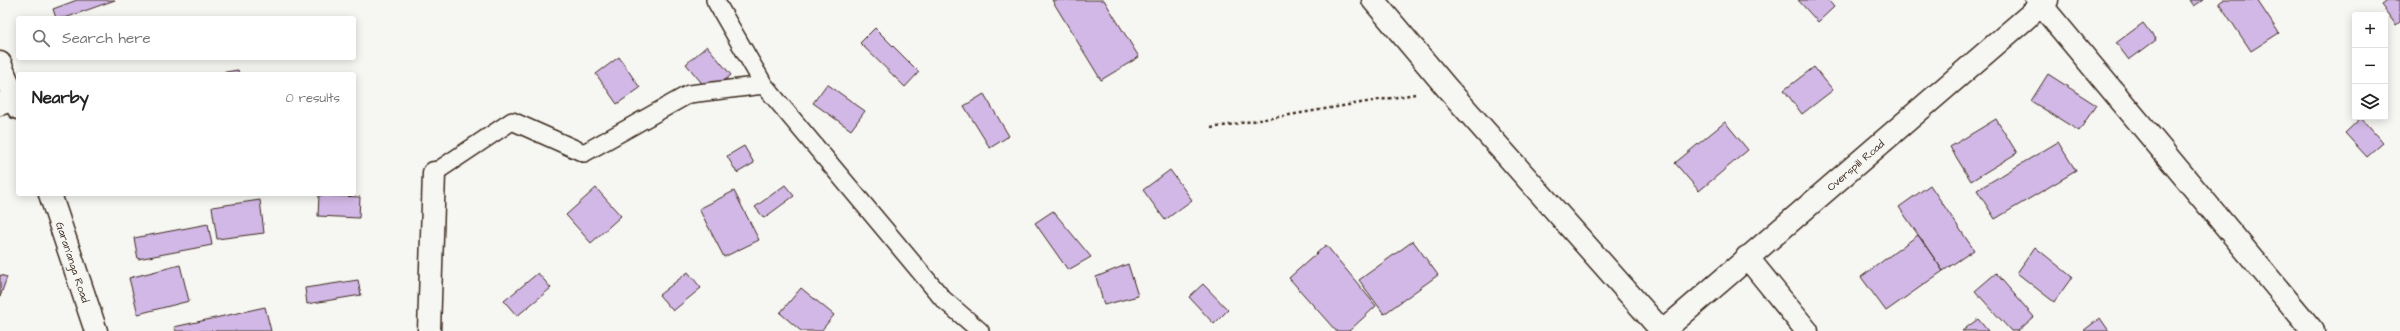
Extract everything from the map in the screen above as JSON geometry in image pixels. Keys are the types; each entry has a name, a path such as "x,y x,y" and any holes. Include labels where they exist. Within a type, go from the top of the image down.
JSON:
{"street":[{"path":"1373,0 1447,88 1663,331"},
{"path":"2042,1 2313,331"},
{"name":"Overspill Road","path":"1663,331 2042,1"},
{"path":"0,63 11,104"},
{"path":"429,331 434,173"},
{"name":"Garan'anga Road","path":"51,196 96,331"},
{"path":"1747,257 1807,331"}],"lane":[{"path":"715,0 764,85 943,299 980,331"},
{"path":"434,173 512,121 584,153 689,94 764,85"}],"path":[{"path":"1211,128 1447,88"}],"building":[{"path":"77,0 115,0 71,16 55,16 53,9"},
{"path":"1052,0 1104,0 1139,57 1101,80"},
{"path":"1798,0 1828,0 1834,7 1818,22"},
{"path":"2190,0 2203,0 2194,6"},
{"path":"2223,0 2257,0 2279,33 2251,51 2219,3"},
{"path":"2388,0 2400,0 2400,22 2396,25 2388,14 2388,12 2386,12 2381,5"},
{"path":"2143,23 2156,40 2129,60 2116,43"},
{"path":"875,28 919,72 905,87 860,43"},
{"path":"707,46 731,75 710,93 686,64"},
{"path":"619,57 640,88 617,104 596,74"},
{"path":"1814,67 1833,90 1802,114 1784,90"},
{"path":"238,70 238,72 226,72"},
{"path":"2048,74 2096,105 2079,131 2031,101"},
{"path":"827,84 865,111 851,130 813,103"},
{"path":"984,94 1009,136 990,148 964,106"},
{"path":"1996,119 2017,153 1971,181 1950,147"},
{"path":"2359,120 2363,120 2383,143 2367,157 2345,133"},
{"path":"1725,122 1748,150 1699,191 1675,163"},
{"path":"2058,142 2076,171 1995,219 1977,190"},
{"path":"744,146 754,163 737,173 727,156"},
{"path":"1170,170 1192,200 1165,220 1143,190"},
{"path":"785,185 794,196 764,218 755,207"},
{"path":"1930,185 1974,250 1943,271 1899,207"},
{"path":"596,188 621,216 591,243 566,215"},
{"path":"734,191 759,240 724,257 699,209"},
{"path":"319,196 360,197 359,218 318,216"},
{"path":"260,200 264,233 217,239 212,207"},
{"path":"1053,211 1091,257 1068,270 1035,223"},
{"path":"208,224 212,245 138,259 134,238"},
{"path":"1918,235 1943,271 1886,311 1861,277"},
{"path":"1413,241 1438,275 1384,314 1359,280"},
{"path":"1326,245 1376,306 1349,331 1336,331 1289,278"},
{"path":"2035,247 2072,277 2054,302 2017,273"},
{"path":"1128,264 1138,296 1104,305 1096,277"},
{"path":"180,265 189,301 138,314 129,278"},
{"path":"688,272 701,288 673,311 659,295"},
{"path":"538,273 551,288 517,316 504,301"},
{"path":"1996,273 2034,317 2018,331 2011,331 1975,291"},
{"path":"0,275 7,277 0,297"},
{"path":"358,280 361,295 307,304 305,288"},
{"path":"1203,284 1228,310 1214,324 1189,297"},
{"path":"801,288 834,315 821,331 801,331 780,313"},
{"path":"265,307 271,331 176,331 174,327"},
{"path":"2100,318 2109,331 2083,331"},
{"path":"1978,319 1988,331 1962,331"}]}
